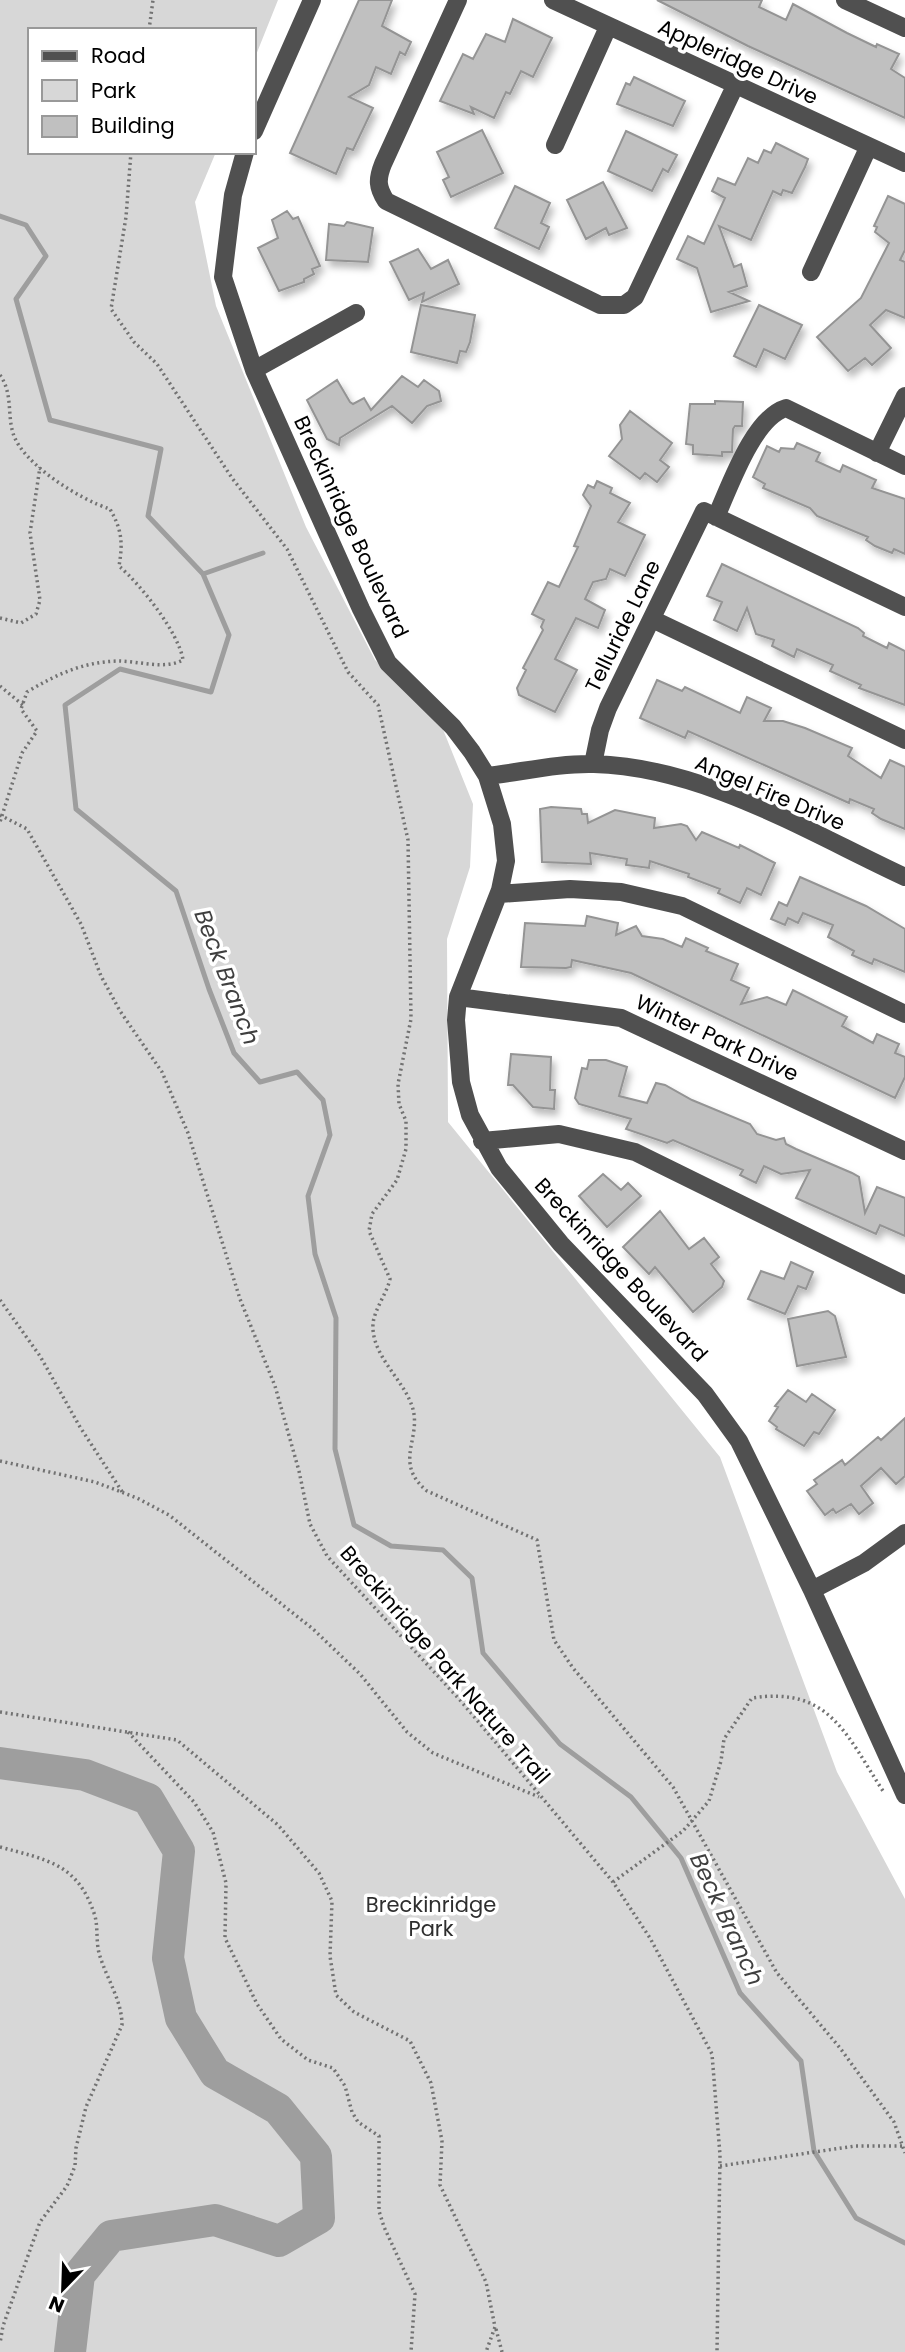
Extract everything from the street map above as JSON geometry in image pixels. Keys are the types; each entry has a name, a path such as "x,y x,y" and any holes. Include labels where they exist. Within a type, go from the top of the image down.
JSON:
{"street":[{"path":"256,126 312,0"},
{"path":"458,0 383,164 378,178 379,190 386,201 600,305 624,305 635,297 734,86"},
{"name":"Appleridge Drive","path":"553,0 905,163"},
{"path":"845,0 905,28"},
{"path":"555,145 608,27"},
{"path":"811,271 868,148"},
{"name":"Breckinridge Boulevard","path":"244,154 233,195 223,276 254,370 388,663 453,727 487,776 502,824 506,861 499,894 458,997 456,1020 461,1082 482,1141 499,1168 561,1244 723,1417 739,1441 812,1590 905,1795"},
{"path":"254,370 356,313"},
{"path":"877,453 905,396"},
{"name":"Telluride Lane","path":"593,764 604,719 652,619 757,432 773,412 786,408 905,466"},
{"path":"710,514 905,607"},
{"path":"652,619 905,740"},
{"name":"Angel Fire Drive","path":"487,776 593,764 662,775 726,794 905,877"},
{"path":"499,894 570,890 621,892 682,906 905,1014"},
{"name":"Winter Park Drive","path":"458,997 621,1018 905,1151"},
{"path":"482,1141 559,1134 635,1152 905,1285"},
{"path":"812,1590 864,1563 905,1533"}],"path":[{"path":"149,28 153,0"},
{"path":"131,154 126,217 111,309 134,342 156,364 232,478 288,549 348,672 377,705 408,841 411,1018 398,1084 399,1104 406,1121 406,1149 397,1180 372,1214 369,1231 390,1279 373,1322 375,1341 413,1408 410,1468 416,1482 427,1492 537,1540 554,1640 573,1668 673,1787 690,1822 777,1973 840,2048 894,2122 905,2153"},
{"path":"0,375 11,401 13,434 26,454 40,466 89,502 110,509 119,524 123,542 119,566 135,580 180,645 183,660 174,665 121,661 89,663 58,673 27,692 21,709 37,731 22,753 0,822"},
{"path":"0,618 21,623 36,614 40,600 30,533 40,466"},
{"path":"0,687 23,705"},
{"name":"Breckinridge Park Nature Trail","path":"1,815 27,830 81,925 101,976 120,1011 162,1072 188,1133 240,1299 272,1374 299,1471 310,1524 327,1556 460,1700 613,1882 650,1938 712,2054 720,2166 717,2352"},
{"path":"0,1300 40,1356 80,1427 123,1493"},
{"path":"0,1461 95,1482 169,1515 313,1629 360,1674 407,1732 433,1753 541,1798"},
{"path":"613,1882 683,1830 709,1801 721,1761 724,1739 752,1698 776,1694 798,1696 820,1706 837,1724 883,1791"},
{"path":"0,1712 177,1740 189,1747 278,1825 318,1873 332,1901 330,1956 336,1995 355,2012 410,2041 430,2083 442,2141 440,2185 486,2282 502,2352"},
{"path":"128,1732 194,1802 213,1832 226,1883 225,1938 257,2004 281,2039 308,2060 333,2068 345,2086 352,2112 358,2122 379,2136 379,2211 415,2294 411,2352"},
{"path":"0,1847 58,1863 79,1882 96,1918 99,1953 122,2012 122,2025 86,2107 76,2148 75,2166 67,2186 40,2222 2,2326 0,2343"},
{"path":"720,2166 855,2146 903,2146"},
{"path":"486,2352 495,2327"}],"green space":[{"name":"Breckinridge Park","path":"0,0 278,0 256,55 256,28 28,28 28,154 215,154 195,202 216,306 306,527 375,660 440,722 473,804 470,867 447,939 448,1122 720,1457 837,1772 905,1899 905,2352 0,2352"}],"building":[{"path":"359,0 392,0 382,26 411,42 405,55 400,52 391,74 376,67 369,85 349,97 373,108 353,150 347,148 336,174 290,153"},
{"path":"657,0 762,0 759,7 786,20 793,4 876,47 877,44 899,54 891,69 905,78 905,118 748,46"},
{"path":"513,19 552,38 533,77 521,71 510,94 506,92 494,118 471,107 474,114 440,101 463,54 473,59 486,34 505,42"},
{"path":"634,77 685,101 673,126 617,104 626,83 630,85"},
{"path":"482,130 503,173 451,197 443,180 449,177 437,152"},
{"path":"626,131 677,155 668,172 663,169 652,191 608,171"},
{"path":"776,143 808,159 805,167 792,193 783,190 781,195 773,191 751,240 719,226 734,267 741,264 747,286 729,292 749,301 711,312 697,268 677,259 688,236 704,244 725,198 712,191 718,178 735,185 748,158 758,163 764,150 771,153"},
{"path":"603,182 627,228 609,235 606,228 586,239 567,200"},
{"path":"515,186 550,203 541,223 549,227 539,249 495,228"},
{"path":"888,196 905,204 905,250 900,260 905,262 905,318 886,310 870,325 891,348 872,365 865,358 848,371 817,337 861,298 889,243 875,232 877,227 874,226"},
{"path":"287,211 293,219 298,217 320,266 312,269 314,274 304,279 304,282 279,291 258,248 278,238 272,220"},
{"path":"347,222 373,228 368,262 326,260 329,224 344,226"},
{"path":"418,249 431,269 448,260 459,284 422,302 424,293 409,300 390,262"},
{"path":"421,305 475,315 470,342 466,352 460,351 457,363 411,352"},
{"path":"759,305 802,325 785,359 764,349 756,367 734,356"},
{"path":"402,376 418,387 424,380 439,391 441,401 427,406 412,423 392,406 340,438 339,445 327,439 307,400 337,380 350,402 353,404 364,398 371,410"},
{"path":"715,401 743,402 742,426 735,426 733,429 732,452 722,452 722,456 693,454 693,445 686,444 690,404 715,404"},
{"path":"630,411 672,443 660,460 669,467 657,482 645,473 640,479 609,456 622,439 620,425"},
{"path":"797,443 820,453 816,461 840,472 843,465 876,480 872,488 905,499 905,554 894,549 892,553 875,546 866,540 868,537 817,516 810,508 763,488 765,484 753,477 767,446 779,452 781,448 794,449"},
{"path":"597,481 612,488 610,493 630,503 618,522 645,535 625,576 610,569 606,579 593,582 585,599 605,610 598,628 576,618 555,659 577,670 555,712 519,695 517,688 526,670 523,668 543,630 541,627 544,620 532,614 548,582 559,587 578,547 574,546 591,506 583,495 588,485 594,488"},
{"path":"722,564 858,628 864,633 863,636 887,648 889,643 905,651 905,705 859,688 861,685 830,671 833,665 797,649 794,657 772,646 774,640 756,634 747,608 737,631 714,620 722,602 707,596"},
{"path":"657,680 682,691 685,687 740,713 747,697 771,708 764,721 783,721 852,748 848,756 881,778 890,760 905,767 905,829 881,819 872,813 874,809 850,799 849,803 688,731 685,738 640,718"},
{"path":"540,809 581,809 582,814 587,814 588,823 615,810 655,818 654,828 681,824 687,826 696,840 702,832 739,848 740,845 775,863 761,895 747,888 740,903 718,893 720,889 688,877 689,874 650,861 649,868 626,865 627,859 590,853 591,864 542,862"},
{"path":"800,877 866,906 905,929 905,972 874,959 872,964 852,955 854,951 828,937 833,925 803,913 798,923 788,918 785,925 771,919 779,902 787,906"},
{"path":"587,916 618,923 616,935 636,926 642,936 663,939 682,947 686,938 708,948 706,951 738,964 731,980 749,988 741,1004 767,997 786,1005 793,990 847,1017 842,1026 873,1043 877,1034 899,1044 895,1053 905,1057 905,1077 895,1098 631,973 572,960 571,967 566,968 521,967 525,923 585,926"},
{"path":"511,1054 551,1057 550,1090 555,1090 554,1109 533,1107 513,1085 508,1085"},
{"path":"589,1060 606,1060 627,1067 619,1096 647,1103 656,1083 665,1085 692,1100 750,1124 757,1134 776,1140 784,1138 786,1144 852,1173 859,1177 865,1213 877,1187 905,1198 905,1236 880,1225 876,1234 796,1198 810,1170 781,1174 764,1166 756,1183 740,1175 743,1170 673,1140 667,1143 626,1129 631,1119 579,1104 575,1098 582,1068 587,1069"},
{"path":"603,1174 621,1190 628,1183 641,1196 607,1227 579,1196"},
{"path":"660,1211 689,1249 704,1238 719,1257 711,1264 724,1281 722,1287 693,1312 655,1267 649,1274 623,1247"},
{"path":"791,1262 813,1272 806,1289 798,1286 785,1314 748,1299 761,1271 784,1279"},
{"path":"828,1311 835,1316 846,1357 797,1366 788,1319"},
{"path":"788,1390 806,1402 812,1394 835,1410 819,1434 814,1432 804,1446 776,1429 769,1421 778,1407 775,1406"},
{"path":"905,1418 905,1476 896,1484 881,1468 861,1486 873,1503 859,1514 851,1504 836,1513 833,1509 825,1515 807,1491 817,1484 814,1480 842,1460 845,1465 878,1437 881,1440"}],"waterway":[{"name":"Beck Branch","path":"0,216 26,225 46,256 16,299 50,420 161,449 148,516 203,574 229,635 211,692 120,669 65,705 76,809 176,891 234,1053 260,1082 297,1072 323,1100 330,1135 308,1196 315,1254 336,1318 335,1449 354,1525 391,1546 443,1550 472,1578 483,1653 560,1744 631,1797 681,1858 740,1993 801,2061 814,2151 856,2218 905,2243"},
{"path":"203,574 263,553"},
{"path":"0,1763 85,1775 148,1799 179,1851 168,1958 181,2018 215,2073 278,2109 316,2156 319,2218 279,2241 215,2220 111,2236 79,2275 70,2352"}]}
